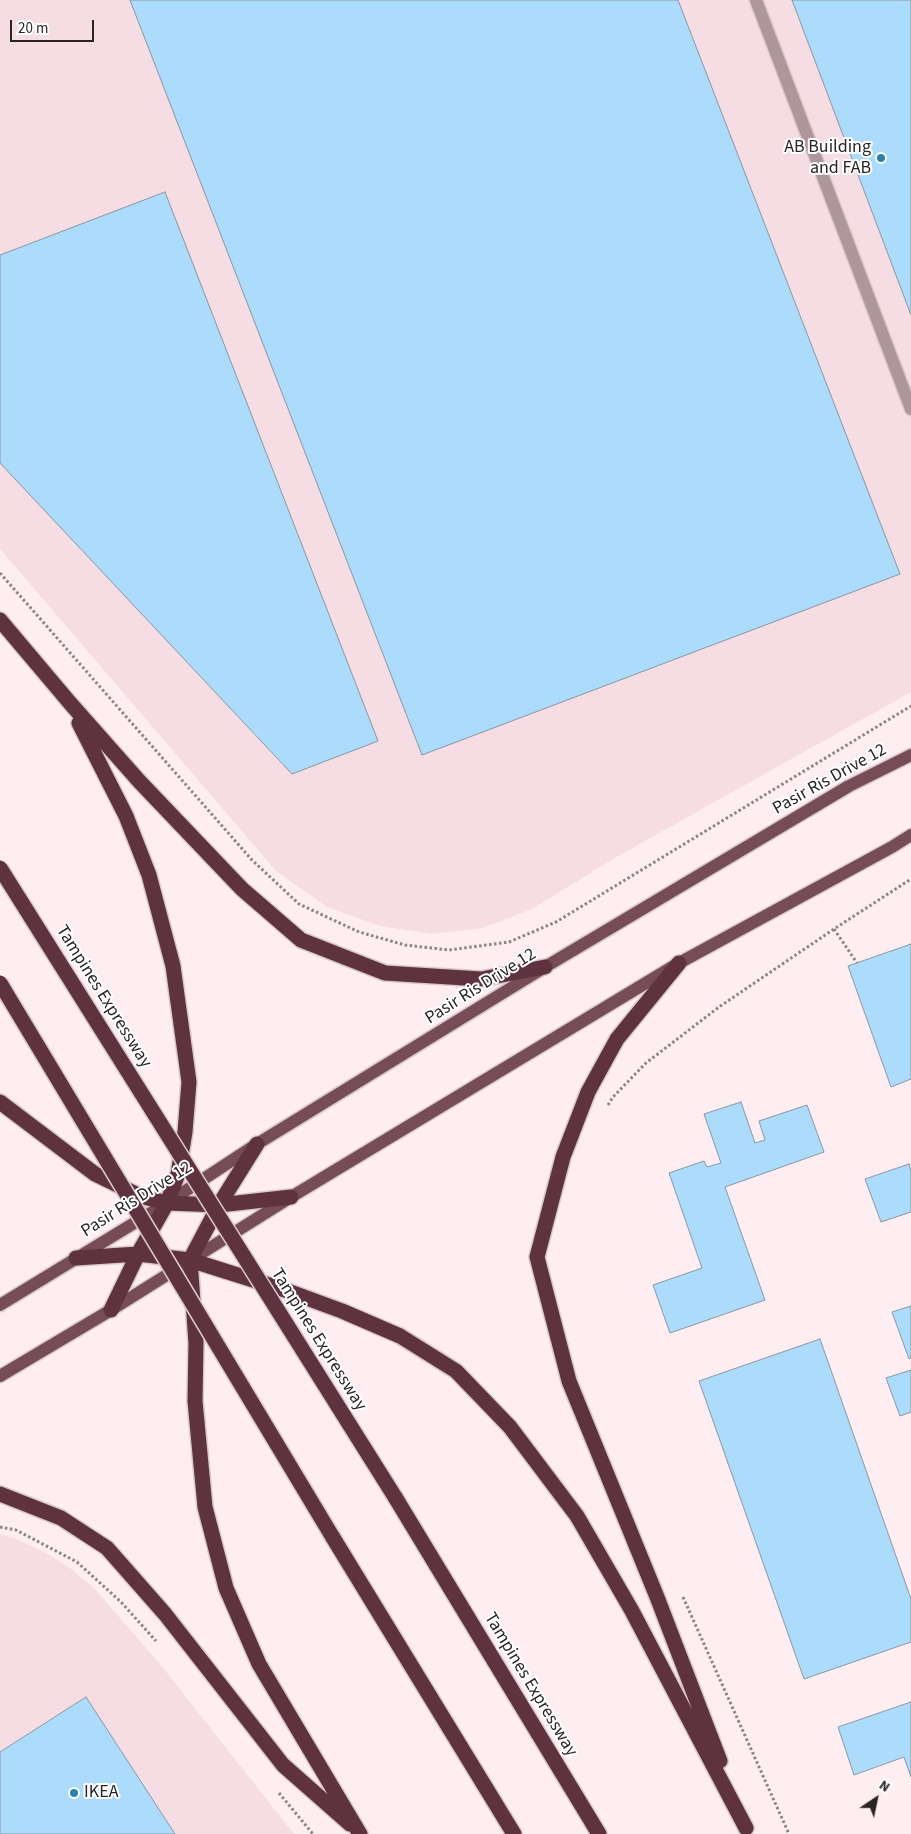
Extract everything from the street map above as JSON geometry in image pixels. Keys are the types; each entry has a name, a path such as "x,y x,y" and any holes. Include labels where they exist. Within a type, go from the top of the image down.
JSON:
{"highway":[{"path":"0,620 70,704 139,781 242,889 301,940 385,973 481,979 545,967"},
{"path":"70,704 126,816 149,875 173,966 189,1082 185,1132 178,1174 167,1203 138,1254 111,1310"},
{"name":"Tampines Expressway","path":"0,868 395,1497 599,1834"},
{"path":"679,963 617,1039 588,1092 563,1158 537,1257 569,1381 657,1597 748,1831"},
{"path":"0,983 332,1536 514,1834"},
{"path":"0,1102 95,1174 140,1196 167,1203 219,1205 291,1197"},
{"path":"257,1144 219,1205 190,1260 196,1342 195,1401 205,1507 226,1588 259,1664 360,1834"},
{"path":"76,1258 138,1254 190,1260 342,1311 400,1336 456,1371 510,1427 577,1516 632,1611 748,1831"},
{"path":"0,1494 60,1518 107,1548 165,1614 283,1765 360,1834"}],"main road":[{"name":"Pasir Ris Drive 12","path":"0,1305 545,967 849,786 911,756"},
{"path":"0,1376 111,1310 291,1197 679,963 911,835"}],"lane":[{"path":"756,0 911,409"}],"path":[{"path":"0,573 252,860 299,904 359,932 405,945 449,950 509,942 556,922 911,706"},
{"path":"603,1113 613,1097 646,1063 719,1007 911,879"},
{"path":"834,929 857,963"},
{"path":"0,1527 16,1530 77,1562 121,1602 159,1644"},
{"path":"681,1592 789,1834"},
{"path":"277,1791 313,1834"}],"shaded area":[{"path":"0,0 911,0 911,692 618,856 532,909 483,928 433,934 380,926 327,907 276,871 0,549"},
{"path":"0,1534 14,1538 46,1553 70,1568 94,1588 160,1664 294,1834 0,1834"}],"building":[{"path":"130,0 678,0 900,574 422,755"},
{"name":"AB Building and FAB","path":"792,0 911,0 911,315"},
{"path":"165,192 378,741 292,774 0,463 0,255"},
{"path":"911,944 911,1079 891,1087 848,966"},
{"path":"741,1102 755,1143 765,1140 759,1121 807,1105 824,1152 725,1187 765,1300 670,1333 653,1285 702,1268 669,1173 704,1161 707,1167 721,1163 704,1114"},
{"path":"909,1164 911,1171 911,1212 881,1222 865,1179"},
{"path":"911,1306 911,1358 909,1359 892,1312"},
{"path":"820,1339 911,1599 911,1642 804,1679 699,1381"},
{"path":"911,1370 911,1412 900,1416 886,1378"},
{"name":"IKEA","path":"86,1697 175,1834 0,1834 0,1752"},
{"path":"911,1702 911,1777 904,1757 854,1775 838,1727"}],"place":[{"name":"AB Building and FAB","path":"881,158"},
{"name":"IKEA","path":"74,1793"}]}
